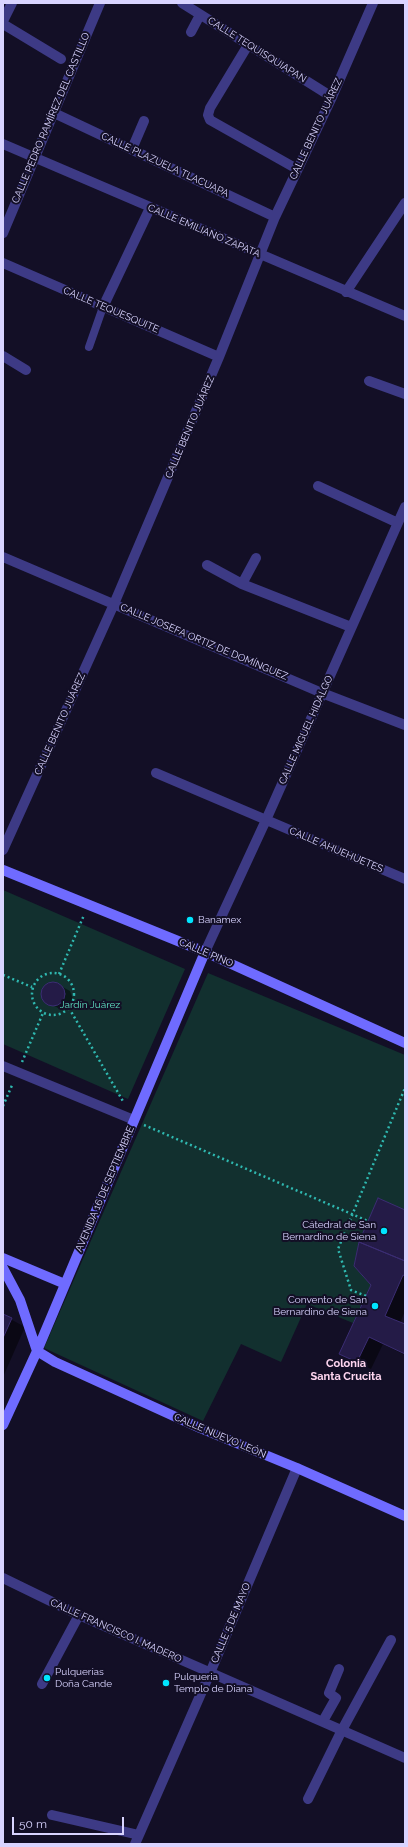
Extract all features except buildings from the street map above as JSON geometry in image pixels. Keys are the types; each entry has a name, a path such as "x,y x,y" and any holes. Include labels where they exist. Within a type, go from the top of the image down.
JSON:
{"street":[{"path":"12,3 3,22 61,59"},
{"name":"CALLE PEDRO RAMÍREZ DEL CASTILLO","path":"3,233 100,3"},
{"name":"CALLE TEQUISQUIAPAN","path":"182,3 332,96"},
{"name":"CALLE BENITO JUÁREZ","path":"3,850 114,604 219,357 275,217 332,96 373,3"},
{"path":"191,32 200,15"},
{"path":"248,45 210,108 208,115 210,120 297,169"},
{"name":"CALLE PLAZUELA TLACUAPA","path":"54,113 275,217"},
{"path":"132,149 144,122"},
{"name":"CALLE EMILIANO ZAPATA","path":"3,144 405,316"},
{"path":"346,292 405,204"},
{"path":"103,307 150,208"},
{"name":"CALLE TEQUESQUITE","path":"3,263 219,357"},
{"path":"3,356 26,370"},
{"path":"368,381 405,394"},
{"path":"318,486 398,523"},
{"name":"CALLE MIGUEL HIDALGO","path":"205,952 266,820 405,507"},
{"name":"CALLE JOSEFA ORTIZ DE DOMÍNGUEZ","path":"3,557 322,693 405,726"},
{"path":"242,584 256,558"},
{"path":"207,565 242,584 351,627"},
{"name":"CALLE AHUEHUETES","path":"156,773 405,879"},
{"name":"CALLE PINO","path":"3,870 205,952 405,1043"},
{"name":"AVENIDA 16 DE SEPTIEMBRE","path":"3,1425 37,1351 205,952"},
{"path":"3,1066 134,1120"},
{"path":"3,1258 65,1284"},
{"path":"3,1268 20,1300 37,1351"},
{"name":"CALLE NUEVO LEÓN","path":"37,1351 54,1362 200,1428 405,1516"},
{"name":"CALLE 5 DE MAYO","path":"137,1839 210,1673 296,1468"},
{"name":"CALLE FRANCISCO I. MADERO","path":"3,1578 79,1615 405,1758"},
{"path":"42,1684 79,1615"},
{"path":"308,1799 342,1730 391,1640"},
{"path":"323,1721 336,1698 329,1693 339,1669"},
{"path":"52,1815 137,1839"}],"lane":[{"path":"89,347 103,307"}],"path":[{"path":"59,974 88,904"},
{"path":"45,974 59,974 70,982 73,988 73,1002 69,1008 57,1015 43,1013 33,1003 32,988 39,978 45,974"},
{"path":"3,976 32,988"},
{"path":"69,1008 134,1120 368,1221"},
{"path":"366,1296 351,1290 338,1249 405,1088"}],"green space":[{"name":"Jardín Juárez","path":"3,890 185,969 128,1099 3,1044"},
{"path":"208,973 405,1055 405,1210 378,1199 359,1242 354,1266 371,1285 353,1323 307,1304 281,1362 241,1344 203,1421 44,1348"}],"place":[{"name":"Banamex","path":"190,920"},
{"name":"Cátedral de San Bernardino de Siena","path":"384,1231"},
{"name":"Convento de San Bernardino de Siena","path":"375,1306"},
{"name":"Pulquerías Doña Cande","path":"47,1678"},
{"name":"Pulqueria Templo de Diana","path":"166,1683"}],"district":[{"name":"Colonia Santa Crucita","path":"346,1370"}]}
